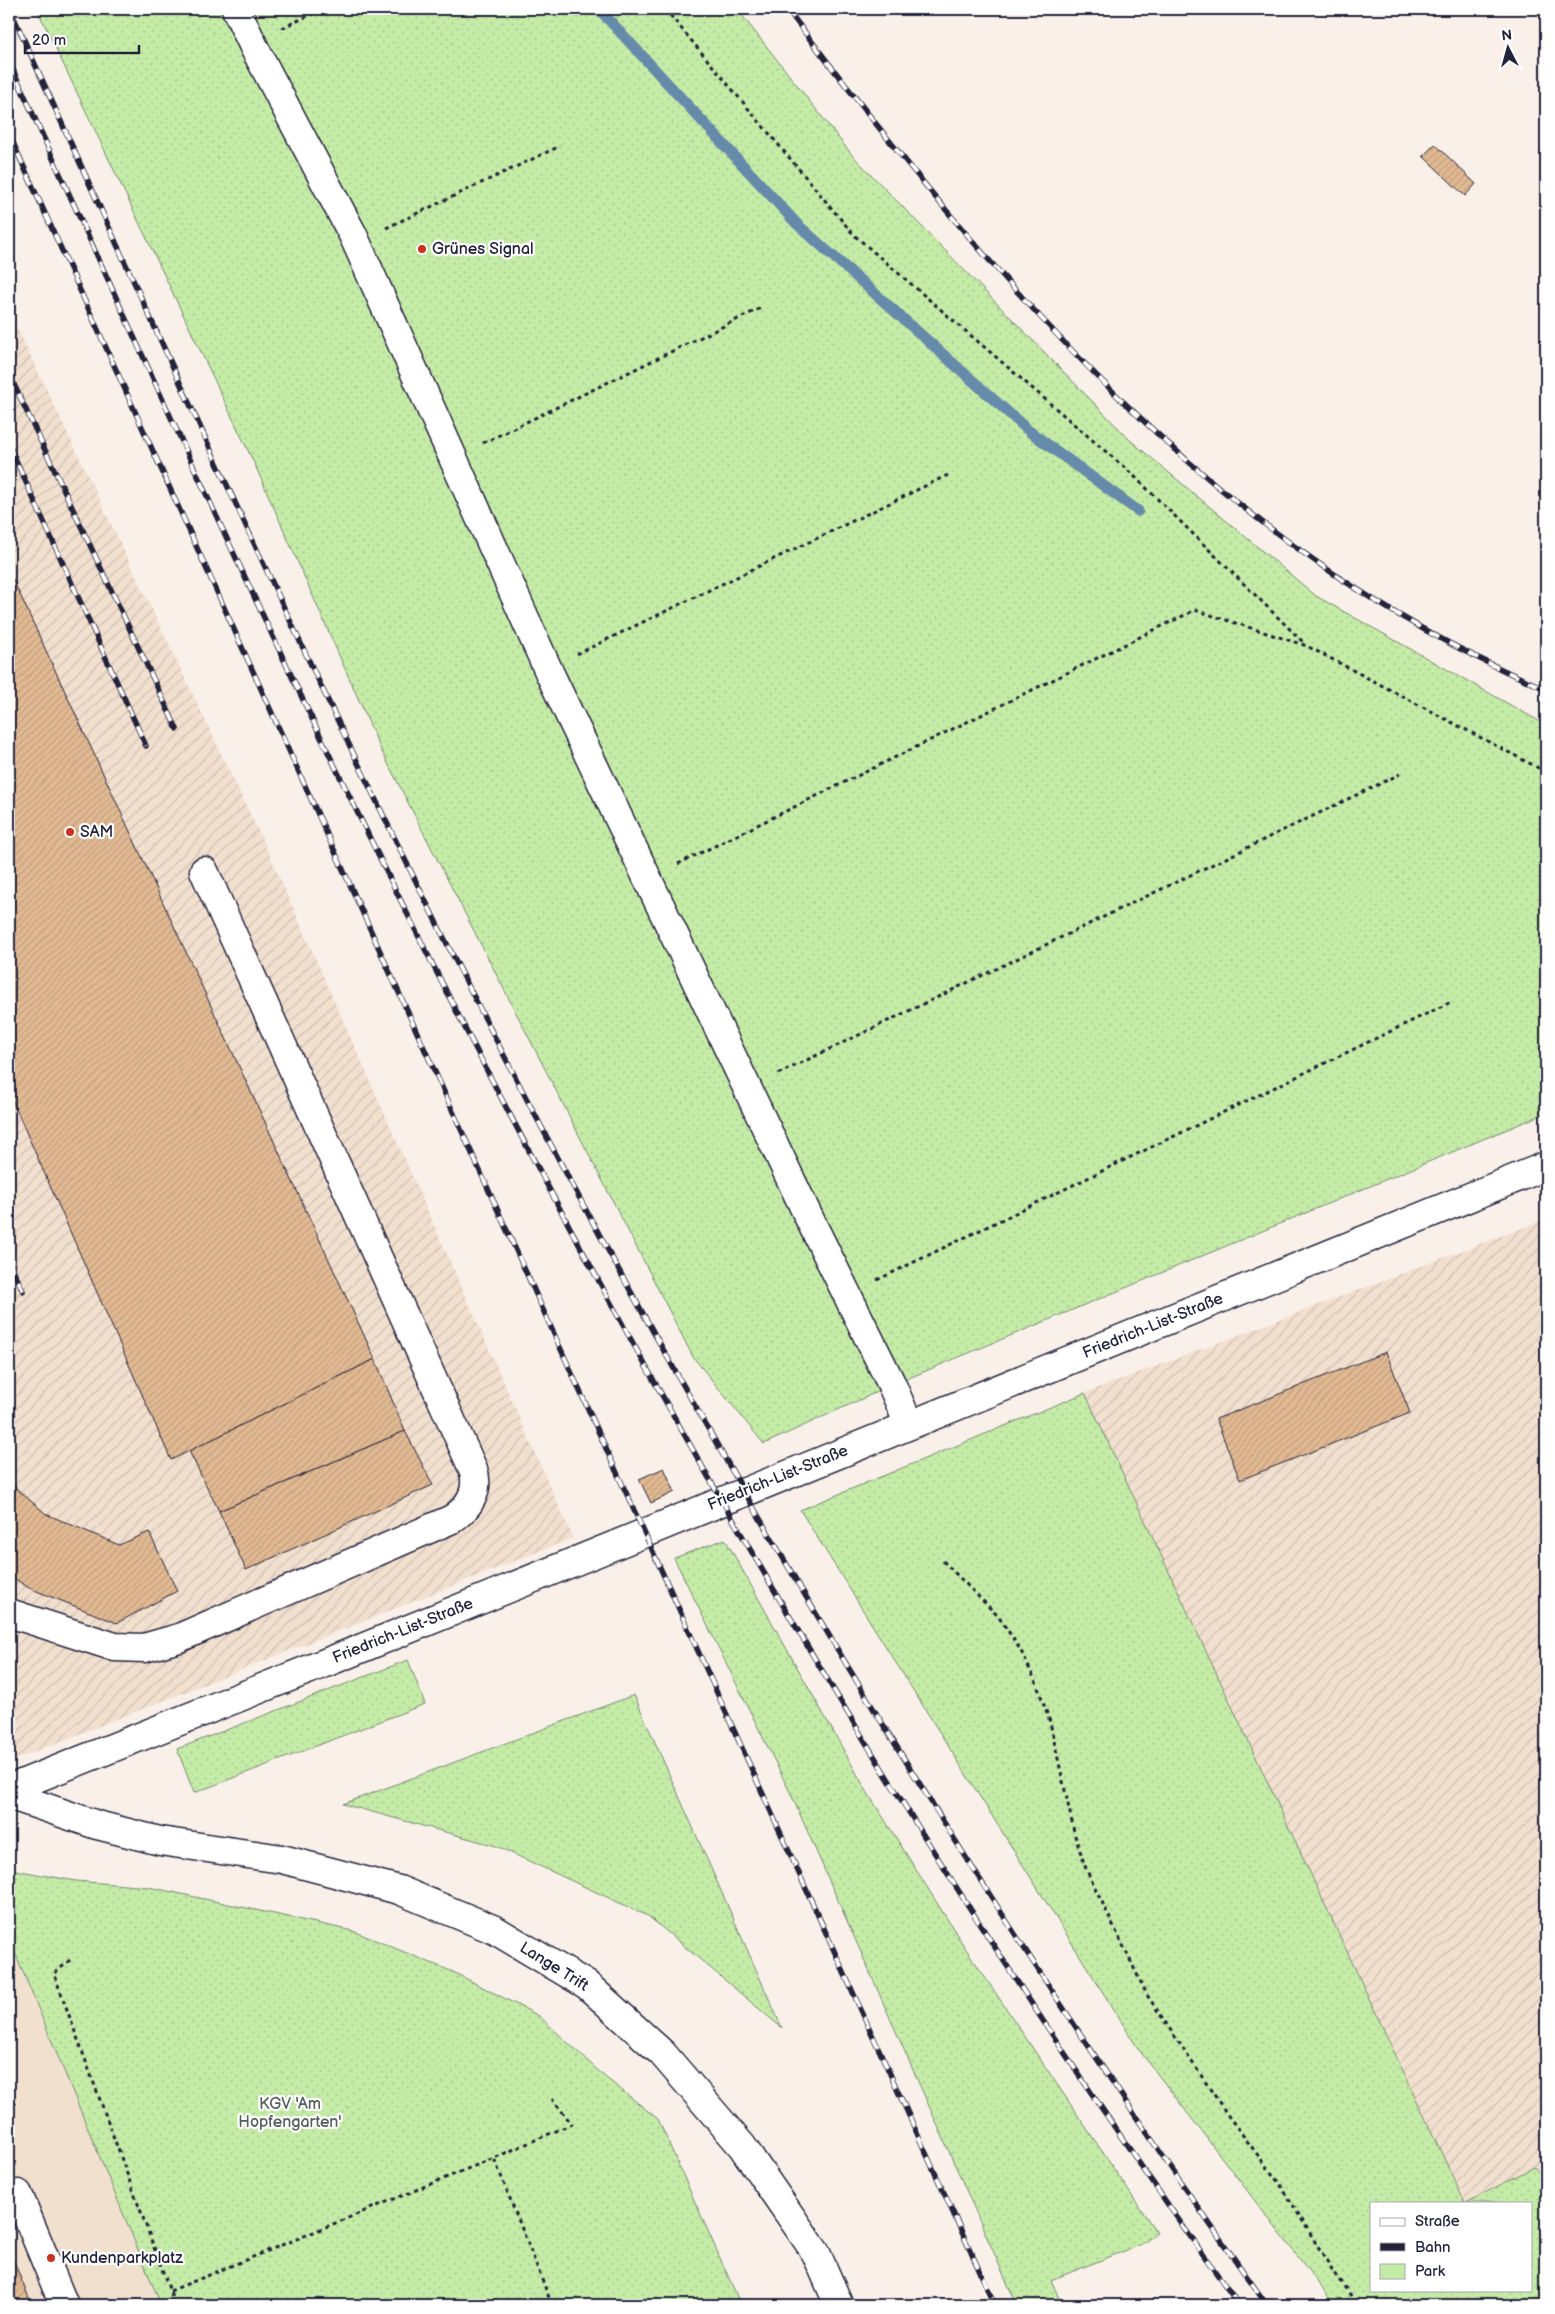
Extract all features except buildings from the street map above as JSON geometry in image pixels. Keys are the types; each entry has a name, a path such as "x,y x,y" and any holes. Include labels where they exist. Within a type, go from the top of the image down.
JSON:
{"street":[{"path":"236,9 356,242 548,669 892,1385 909,1425"},
{"path":"9,1613 115,1647 153,1647 179,1638 452,1519 466,1508 475,1489 473,1469 204,871"},
{"name":"Friedrich-List-Straße","path":"9,1789 345,1655 1546,1166"},
{"name":"Lange Trift","path":"9,1795 97,1825 160,1841 282,1859 399,1890 495,1930 587,1985 662,2053 742,2146 816,2252 839,2305"},
{"path":"9,2197 18,2194 64,2305"}],"path":[{"path":"252,42 324,9"},
{"path":"665,9 854,235 1132,474 1307,646"},
{"path":"356,242 560,146"},
{"path":"453,457 761,308"},
{"path":"548,669 948,475"},
{"path":"648,879 1195,610 1307,646 1546,772"},
{"path":"748,1088 1400,774"},
{"path":"848,1295 1451,1002"},
{"path":"943,1560 998,1616 1020,1649 1036,1682 1053,1731 1073,1827 1086,1869 1147,1995 1229,2117 1282,2187 1336,2276 1358,2305"},
{"path":"70,1960 54,1974 175,2305"},
{"path":"170,2291 572,2124 552,2099"},
{"path":"494,2158 552,2305"}],"shaded area":[{"path":"9,311 266,847 573,1538 9,1762"},
{"path":"1546,1219 1546,2181 1534,2167 1465,2202 1085,1393"},
{"path":"9,1938 65,2071 161,2305 9,2305"}],"green space":[{"path":"37,9 737,9 852,155 1130,440 1316,596 1546,725 1546,1113 892,1385 764,1444 693,1357 380,748 255,465"},
{"path":"1085,1393 1465,2202 1370,2202 1370,2292 1532,2292 1532,2202 1468,2202 1534,2167 1546,2181 1546,2305 1335,2305 1139,2050 800,1510"},
{"path":"725,1539 866,1790 964,1946 1157,2233 1142,2244 1051,2280 1062,2305 1017,2305 790,1792 674,1558"},
{"path":"408,1660 425,1704 194,1793 177,1749"},
{"path":"634,1695 782,2028 648,1916 496,1846 343,1804"},
{"name":"KGV 'Am Hopfengarten'","path":"9,1869 76,1881 149,1887 353,1931 453,1972 539,2016 605,2077 658,2119 741,2305 161,2305 9,1938"}],"waterway":[{"path":"599,9 797,224 1029,431 1138,511"}],"railway":[{"path":"10,9 219,467 362,772 436,923 592,1221 669,1361 749,1499 913,1773 998,1908 1086,2042 1175,2174 1267,2305"},
{"path":"787,9 866,112 948,212 1033,309 1122,401 1217,486 1319,564 1428,632 1546,689"},
{"path":"9,61 239,565 359,815 483,1063 655,1383 838,1698 934,1853 1134,2156 1239,2305"},
{"path":"9,134 995,2305"},
{"path":"9,374 177,729"},
{"path":"9,445 146,746"},
{"path":"9,1261 23,1291"}],"place":[{"name":"Grünes Signal","path":"422,249"},
{"name":"SAM","path":"70,832"},
{"name":"Kundenparkplatz","path":"51,2258"}]}
